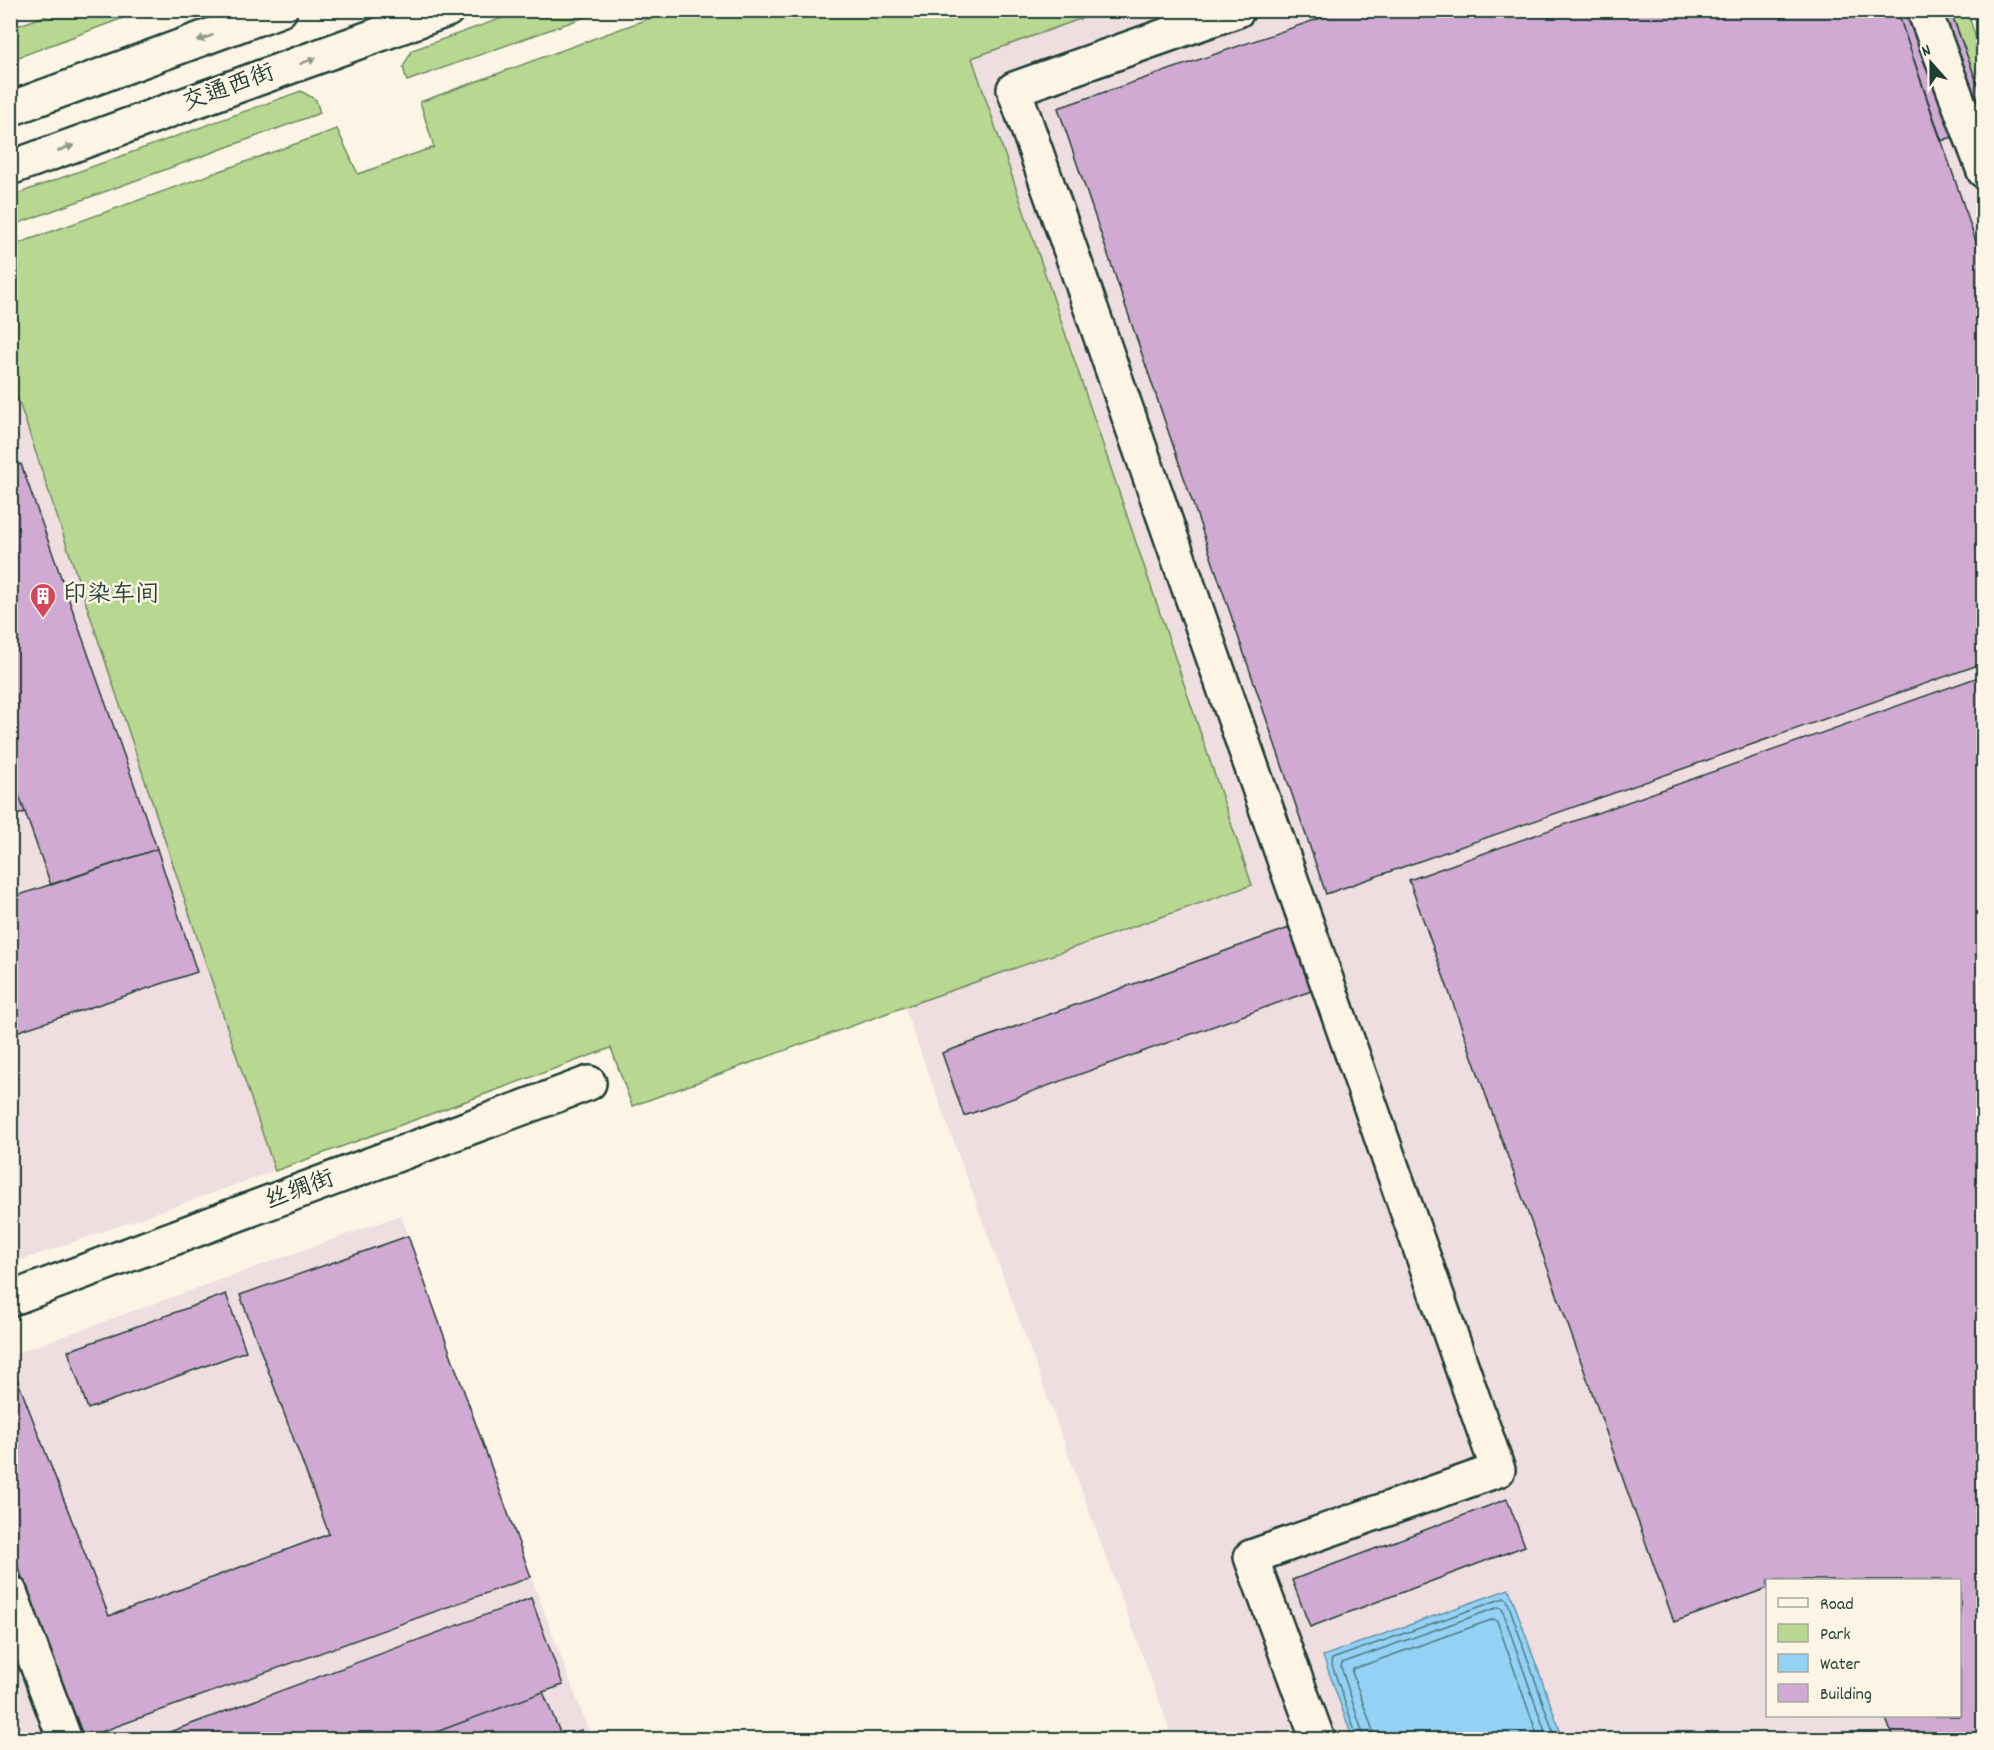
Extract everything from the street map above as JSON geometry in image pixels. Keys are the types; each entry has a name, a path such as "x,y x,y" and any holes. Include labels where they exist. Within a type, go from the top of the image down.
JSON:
{"main road":[{"path":"10,108 280,10"},
{"name":"交通西街","path":"10,168 447,10"},
{"path":"1238,10 1014,89 1498,1470 1251,1557 1318,1740"},
{"path":"1924,10 1983,171"},
{"name":"丝绸街","path":"10,1299 589,1083"},
{"path":"10,1592 65,1740"}],"shaded area":[{"path":"815,11 1950,11 1984,101 1983,1739 1173,1739 904,1007 632,1106 611,1048 275,1171 11,1264 10,301"},
{"path":"401,1215 531,1577 592,1739 11,1740 11,1355"}],"green space":[{"path":"672,10 1102,11 972,58 1252,885 904,1007 632,1106 611,1048 275,1171 11,378 11,246 337,129 358,174 434,147 420,102"},
{"path":"59,11 142,11 11,60 11,28"},
{"path":"522,11 602,11 407,81 403,67 412,50"},
{"path":"1951,11 1967,11 1983,59 1983,101"},
{"path":"301,91 316,100 320,113 11,226 11,196"}],"water":[{"path":"1509,1589 1563,1739 1353,1739 1323,1656"}],"building":[{"path":"1344,10 1897,10 1984,265 1984,663 1326,894 1058,108"},
{"path":"1897,10 1950,10 1984,101 1984,126 1941,141"},
{"name":"印染车间","path":"21,464 157,849 51,885 10,770 10,468"},
{"path":"1984,675 1984,1740 1894,1740 1885,1717 1961,1717 1961,1579 1766,1579 1766,1589 1674,1622 1409,880"},
{"path":"10,770 25,812 10,818"},
{"path":"157,849 197,972 10,1034 10,898"},
{"path":"1289,928 1311,991 964,1116 942,1053"},
{"path":"408,1236 531,1577 84,1738 10,1546 10,1373 14,1371 109,1616 329,1534 240,1295"},
{"path":"226,1294 246,1351 88,1409 68,1351"},
{"path":"1507,1499 1525,1546 1310,1627 1292,1580"},
{"path":"531,1598 563,1685 415,1740 148,1740"},
{"path":"543,1692 562,1737 556,1740 415,1740"},
{"path":"581,1730 584,1740 556,1740 562,1737"}],"place":[{"name":"印染车间","path":"43,619"}]}
